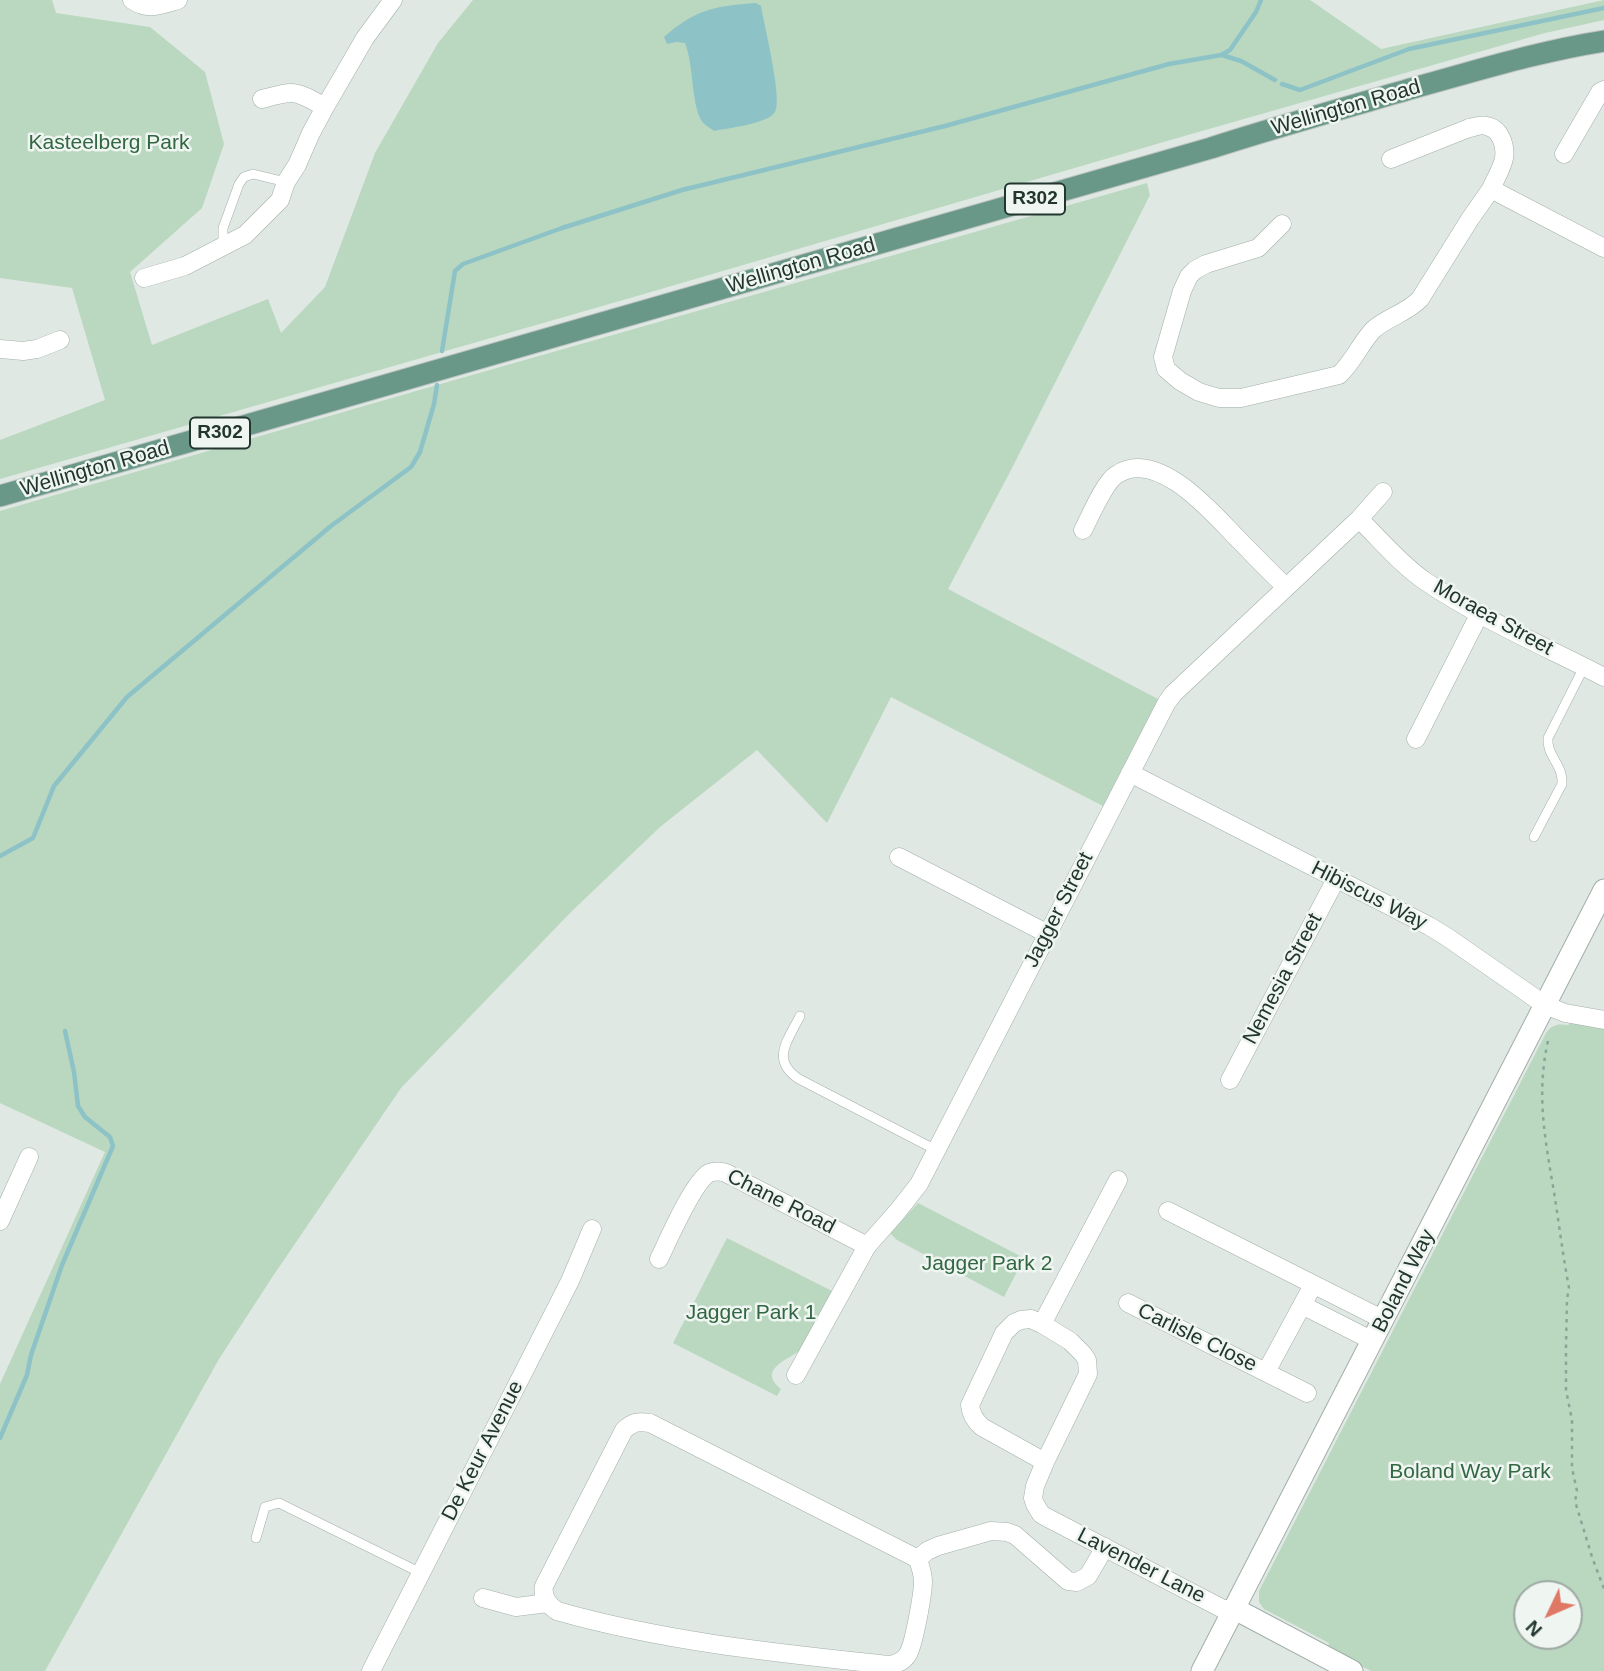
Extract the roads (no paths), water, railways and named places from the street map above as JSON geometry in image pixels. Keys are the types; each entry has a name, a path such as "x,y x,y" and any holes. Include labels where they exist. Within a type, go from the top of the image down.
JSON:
{"main road":[{"name":"Wellington Road","path":"0,496 1497,64 1604,41"}],"street":[{"path":"132,0 149,7 178,0"},
{"path":"144,278 186,266 245,235 276,205 325,107 365,38 393,0"},
{"path":"1564,154 1600,92 1604,90"},
{"path":"262,99 296,92 325,107"},
{"path":"1282,224 1258,248 1206,264 1189,276 1163,357 1166,369 1199,392 1219,398 1241,398 1339,375 1349,366 1374,329 1412,308 1420,299 1500,171 1504,145 1494,129 1482,125 1391,159"},
{"path":"1490,189 1604,248"},
{"path":"0,349 37,349 60,340"},
{"path":"1083,530 1114,475 1128,469 1144,468 1185,488 1205,504 1286,587"},
{"name":"Jagger Street","path":"796,1375 867,1246 919,1184 1173,694 1359,519 1383,492"},
{"name":"Moraea Street","path":"1359,519 1423,579 1479,614 1604,677"},
{"path":"1416,738 1479,614"},
{"name":"Hibiscus Way","path":"1130,773 1438,932 1545,1006 1565,1013 1604,1020"},
{"path":"899,857 1048,934"},
{"name":"Nemesia Street","path":"1230,1080 1336,879"},
{"name":"Boland Way","path":"1202,1671 1604,890"},
{"path":"0,1221 29,1157"},
{"name":"Chane Road","path":"659,1259 694,1190 708,1174 719,1171 867,1246"},
{"path":"1042,1324 1118,1180"},
{"path":"1168,1211 1384,1320"},
{"name":"De Keur Avenue","path":"371,1671 570,1281 592,1229"},
{"name":"Carlisle Close","path":"1266,1371 1313,1285"},
{"name":"Carlisle Close","path":"1128,1304 1307,1393"},
{"path":"1302,1306 1373,1341"},
{"path":"1031,1319 1070,1341 1083,1354 1088,1366 1088,1374 1045,1462 982,1427 971,1412 970,1405 1004,1333 1021,1320 1031,1319"},
{"path":"640,1421 650,1423 918,1559 923,1580 910,1649 901,1662 889,1665 709,1644 657,1634 557,1611 548,1603 543,1591 625,1430 633,1422 640,1421"},
{"name":"Lavender Lane","path":"1045,1462 1033,1498 1037,1509 1049,1519 1223,1609 1234,1609"},
{"path":"918,1559 938,1546 991,1531 1000,1531 1015,1535 1065,1579 1077,1582 1088,1576 1105,1547"},
{"path":"482,1598 516,1607 548,1603"},
{"path":"1234,1609 1348,1670"}],"lane":[{"path":"223,247 223,228 244,177 253,174 286,182"},
{"path":"1534,837 1563,778 1548,748 1548,738 1584,667"},
{"path":"800,1016 785,1046 783,1062 787,1070 799,1079 936,1150"},
{"path":"256,1538 265,1507 279,1503 421,1573"}],"water":[{"path":"756,3 761,6 772,61 777,93 775,112 764,120 714,131 702,122 698,112 685,43 667,44 664,37 696,15 729,6"}],"waterway":[{"path":"442,351 455,271 463,264 562,228 682,190 945,126 1169,64 1221,55 1230,50 1261,0"},
{"path":"1282,84 1300,90 1409,49 1604,8"},
{"path":"1222,55 1241,61 1275,80"},
{"path":"0,856 33,838 54,786 127,697 331,526 411,467 420,452 437,385"},
{"path":"0,1438 27,1375 31,1355 62,1265 113,1146 110,1137 85,1117 78,1106 65,1031"}],"park label":[{"name":"Kasteelberg Park","path":"109,143"},
{"name":"Jagger Park 2","path":"987,1264"},
{"name":"Jagger Park 1","path":"751,1313"},
{"name":"Boland Way Park","path":"1470,1472"}]}
